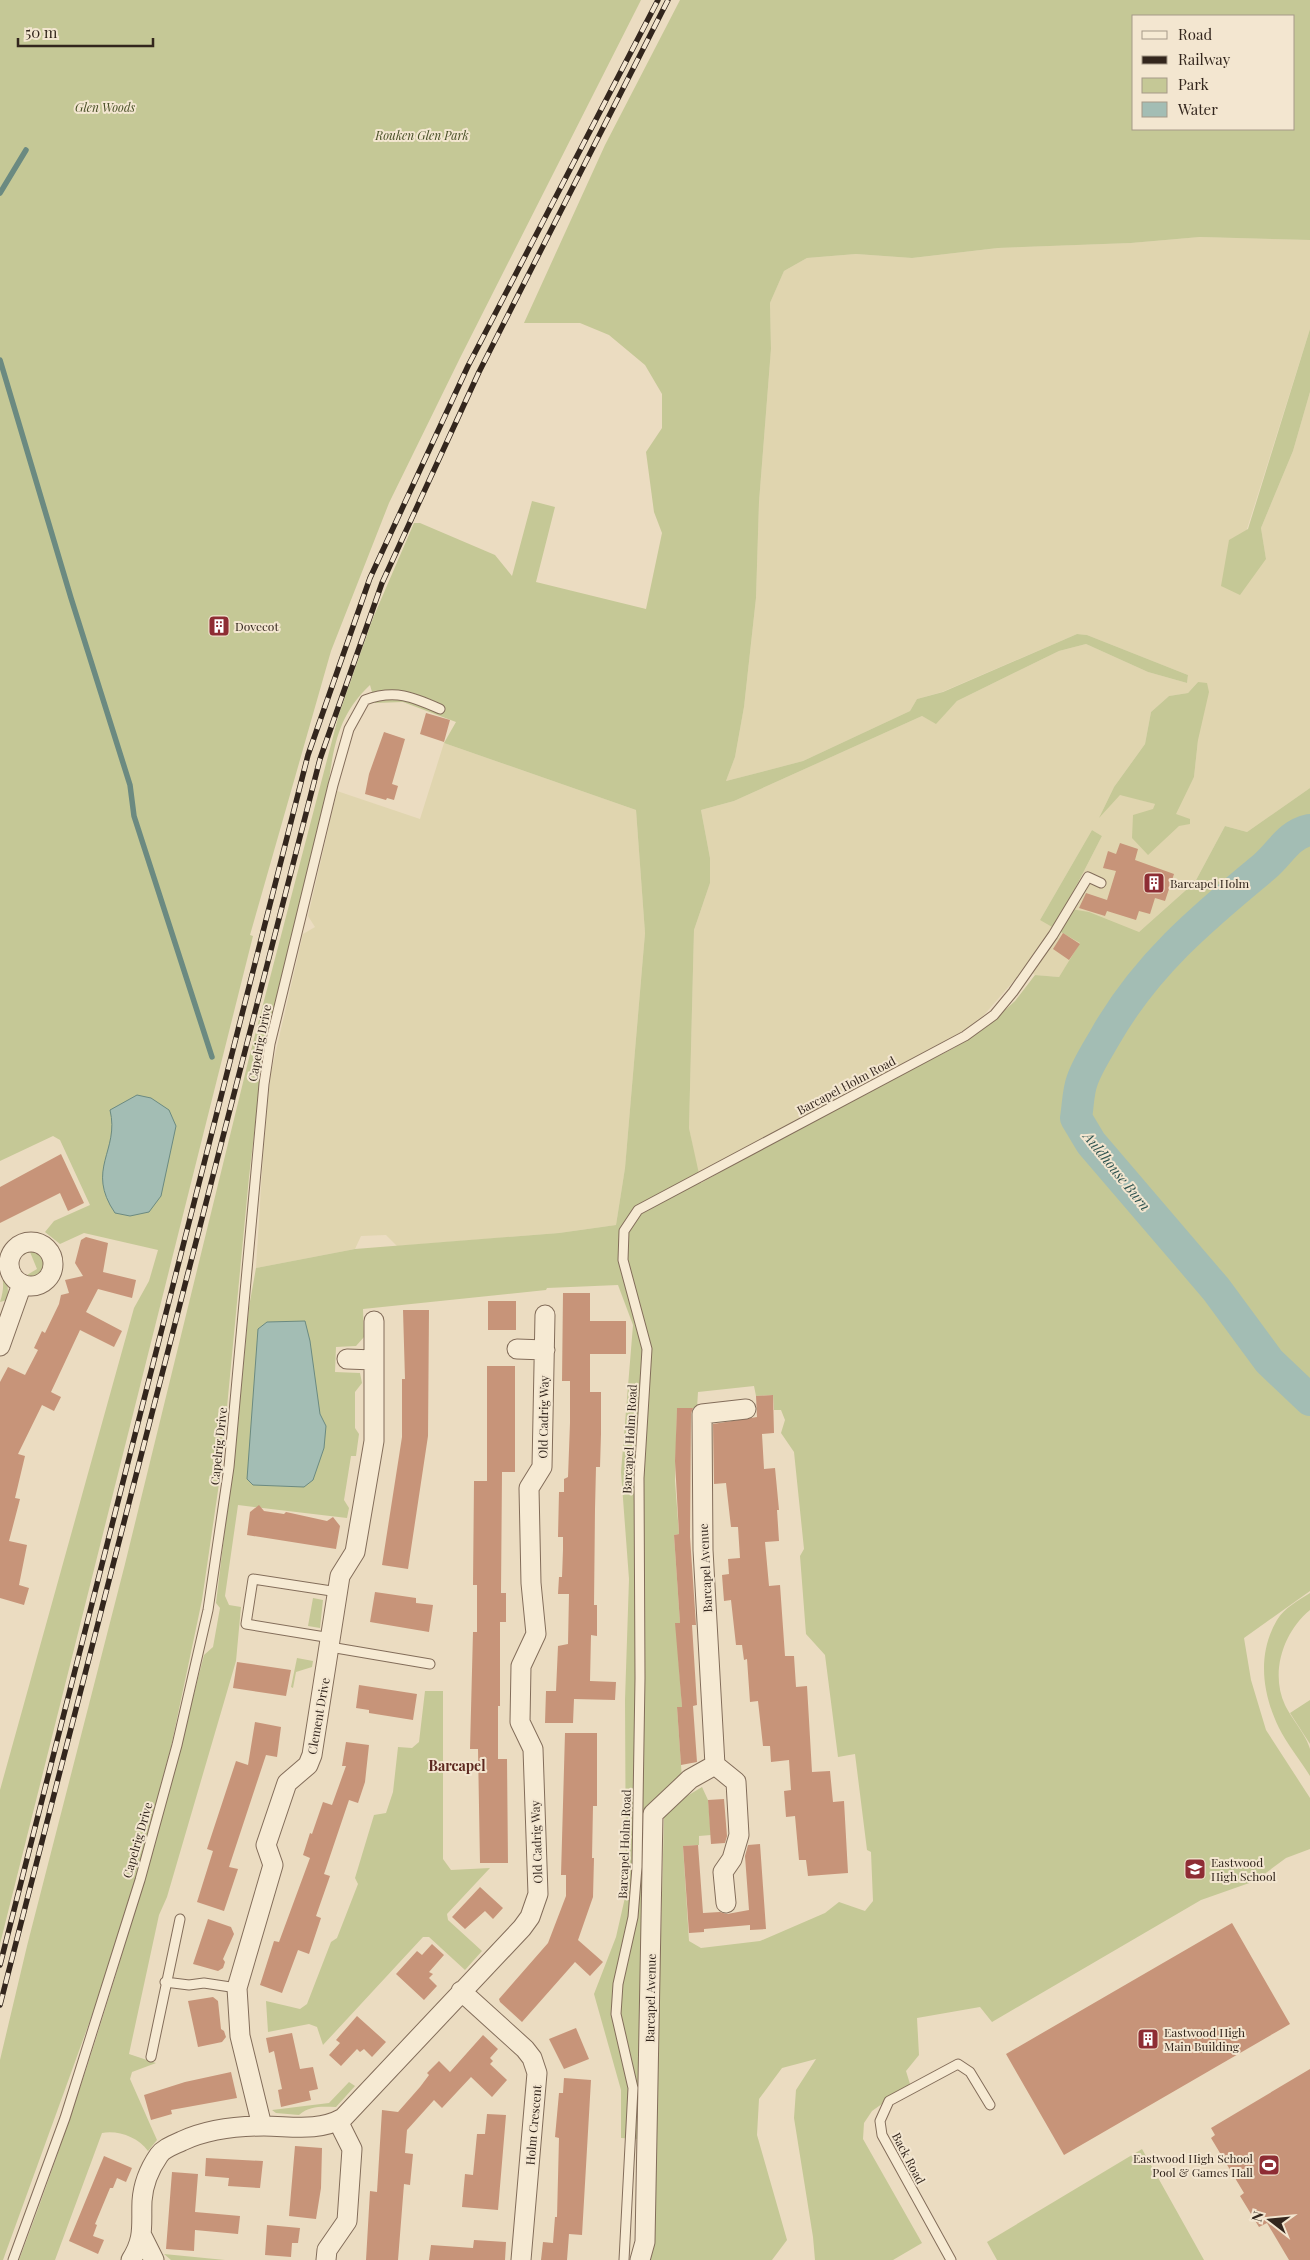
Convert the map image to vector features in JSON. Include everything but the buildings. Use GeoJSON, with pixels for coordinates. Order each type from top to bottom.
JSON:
{"type":"FeatureCollection","features":[{"type":"Feature","properties":{"kind":"street"},"geometry":{"type":"LineString","coordinates":[[0,1346],[22,1284]]}},
{"type":"Feature","properties":{"kind":"street","name":"Old Cadrig Way"},"geometry":{"type":"LineString","coordinates":[[131,2260],[142,2236],[142,2200],[149,2173],[161,2153],[199,2133],[262,2126],[304,2128],[324,2126],[338,2121],[364,2096],[522,1928],[530,1917],[538,1894],[533,1749],[520,1722],[521,1666],[536,1634],[532,1583],[529,1488],[542,1467],[545,1315]]}},
{"type":"Feature","properties":{"kind":"street","name":"Clement Drive"},"geometry":{"type":"LineString","coordinates":[[262,2126],[240,2036],[237,1988],[273,1865],[266,1845],[287,1783],[308,1765],[312,1756],[340,1576],[355,1552],[374,1441],[374,1320]]}},
{"type":"Feature","properties":{"kind":"street"},"geometry":{"type":"LineString","coordinates":[[517,1349],[544,1350]]}},
{"type":"Feature","properties":{"kind":"street"},"geometry":{"type":"LineString","coordinates":[[347,1359],[374,1360]]}},
{"type":"Feature","properties":{"kind":"street","name":"Barcapel Avenue"},"geometry":{"type":"LineString","coordinates":[[640,2260],[645,2242],[654,1814],[690,1779],[715,1765],[703,1550],[702,1414],[746,1409]]}},
{"type":"Feature","properties":{"kind":"street"},"geometry":{"type":"LineString","coordinates":[[715,1765],[736,1782],[739,1836],[732,1858],[723,1872],[726,1904]]}},
{"type":"Feature","properties":{"kind":"street","name":"Holm Crescent"},"geometry":{"type":"LineString","coordinates":[[461,1991],[525,2049],[532,2058],[537,2073],[521,2260]]}},
{"type":"Feature","properties":{"kind":"street"},"geometry":{"type":"LineString","coordinates":[[326,2260],[327,2250],[347,2221],[352,2149],[338,2121]]}},
{"type":"Feature","properties":{"kind":"street","name":"Old Cadrig Way"},"geometry":{"type":"LineString","coordinates":[[142,2236],[154,2260]]}},
{"type":"Feature","properties":{"kind":"lane","name":"Capelrig Drive"},"geometry":{"type":"LineString","coordinates":[[14,2260],[65,2118],[140,1880],[177,1745],[208,1610],[229,1467],[264,1084],[272,1034],[333,784],[349,729],[357,711],[365,700],[382,694],[411,696],[440,710]]}},
{"type":"Feature","properties":{"kind":"lane","name":"Barcapel Holm Road"},"geometry":{"type":"LineString","coordinates":[[624,2260],[633,2088],[616,2014],[618,1984],[633,1917],[637,1867],[640,1678],[639,1478],[648,1349],[623,1260],[624,1232],[638,1210],[965,1036],[994,1015],[1013,992],[1053,935],[1088,878],[1101,883]]}},
{"type":"Feature","properties":{"kind":"lane"},"geometry":{"type":"LineString","coordinates":[[338,1592],[253,1579],[246,1624],[430,1664]]}},
{"type":"Feature","properties":{"kind":"lane"},"geometry":{"type":"LineString","coordinates":[[151,2057],[165,1982],[180,1919]]}},
{"type":"Feature","properties":{"kind":"lane"},"geometry":{"type":"LineString","coordinates":[[165,1982],[189,1986],[204,1983],[237,1988]]}},
{"type":"Feature","properties":{"kind":"lane","name":"Back Road"},"geometry":{"type":"LineString","coordinates":[[951,2260],[882,2135],[880,2121],[889,2101],[958,2064],[970,2072],[990,2105]]}},
{"type":"Feature","properties":{"kind":"shaded area"},"geometry":{"type":"Polygon","coordinates":[[[1200,237],[1310,240],[1310,329],[1247,529],[1266,559],[1261,528],[1293,451],[1310,392],[1310,788],[1247,832],[1225,826],[1195,882],[1139,932],[1081,943],[1059,977],[1035,975],[1025,968],[984,1015],[965,1030],[698,1174],[689,1128],[694,930],[710,883],[710,858],[701,810],[734,801],[922,716],[936,723],[957,701],[1059,651],[1086,644],[1148,672],[1187,683],[1188,675],[1087,635],[1077,634],[942,692],[917,699],[910,711],[803,761],[726,781],[735,757],[744,707],[756,598],[759,502],[771,349],[770,303],[784,271],[807,258],[856,254],[912,258],[998,248],[1131,243],[1200,237]],[[1198,682],[1188,693],[1169,696],[1151,712],[1145,744],[1114,787],[1100,816],[1120,794],[1155,804],[1154,809],[1175,814],[1194,777],[1198,740],[1198,682]],[[1092,830],[1040,920],[1065,908],[1102,836],[1092,830]]]}},
{"type":"Feature","properties":{"kind":"shaded area"},"geometry":{"type":"Polygon","coordinates":[[[444,743],[636,810],[645,933],[625,1168],[616,1225],[559,1233],[397,1246],[386,1235],[361,1236],[355,1249],[256,1268],[265,1123],[271,1072],[303,934],[315,927],[308,916],[337,791],[420,819],[444,743]]]}},
{"type":"Feature","properties":{"kind":"green space"},"geometry":{"type":"Polygon","coordinates":[[[0,0],[641,0],[389,503],[331,651],[250,935],[253,936],[0,1944],[0,1790],[134,1308],[149,1281],[158,1250],[84,1233],[60,1244],[45,1232],[54,1221],[90,1205],[60,1140],[53,1136],[0,1161],[0,0]]]}},
{"type":"Feature","properties":{"kind":"green space"},"geometry":{"type":"Polygon","coordinates":[[[680,0],[1310,0],[1310,240],[1200,237],[1131,243],[998,248],[912,258],[856,254],[807,258],[784,271],[770,303],[771,349],[759,502],[756,598],[744,707],[735,757],[726,781],[803,761],[910,711],[917,699],[943,692],[1077,634],[1087,635],[1188,675],[1187,683],[1148,672],[1086,644],[1059,651],[957,701],[936,724],[922,716],[734,801],[701,810],[710,858],[710,883],[694,930],[689,1128],[701,1183],[819,1116],[954,1048],[985,1028],[1015,1001],[1035,975],[1059,977],[1080,943],[1040,920],[1092,830],[1102,836],[1065,908],[1089,912],[1139,932],[1195,882],[1225,826],[1247,832],[1310,788],[1310,1591],[1244,1638],[1251,1680],[1266,1730],[1310,1798],[1310,1849],[1286,1858],[1255,1881],[1201,1900],[992,2022],[980,2007],[917,2018],[919,2055],[906,2071],[910,2084],[872,2111],[864,2123],[863,2139],[922,2243],[893,2260],[815,2260],[794,2118],[796,2090],[816,2059],[782,2068],[759,2099],[757,2135],[787,2240],[772,2260],[651,2260],[655,2014],[661,1935],[664,1816],[687,1796],[702,1787],[708,1800],[711,1835],[699,1836],[699,1845],[683,1846],[689,1941],[701,1948],[760,1941],[825,1913],[839,1902],[865,1911],[873,1901],[871,1852],[867,1850],[855,1754],[838,1757],[825,1655],[806,1634],[800,1556],[804,1549],[794,1452],[781,1433],[785,1420],[781,1410],[774,1410],[773,1395],[756,1396],[754,1386],[698,1392],[697,1408],[677,1408],[675,1481],[679,1534],[674,1535],[680,1623],[676,1624],[682,1707],[677,1707],[682,1779],[648,1808],[638,2139],[621,2138],[621,2090],[594,1994],[616,1937],[626,1893],[625,1700],[629,1579],[621,1472],[633,1325],[618,1285],[547,1288],[546,1290],[363,1309],[364,1337],[356,1346],[336,1347],[335,1372],[360,1373],[362,1383],[355,1392],[355,1428],[359,1434],[356,1456],[351,1456],[344,1500],[349,1508],[347,1518],[238,1505],[225,1596],[229,1605],[241,1607],[236,1661],[167,1897],[159,1915],[129,2054],[156,2063],[132,2072],[130,2079],[157,2140],[148,2151],[133,2138],[115,2133],[102,2133],[55,2260],[19,2260],[97,2036],[164,1808],[204,1655],[213,1647],[220,1608],[216,1603],[238,1421],[249,1307],[256,1268],[355,1249],[559,1233],[616,1225],[625,1168],[645,933],[636,810],[444,743],[456,722],[403,702],[375,703],[370,685],[359,697],[343,722],[334,749],[327,795],[264,1049],[249,1177],[221,1470],[202,1600],[171,1747],[120,1938],[3,2260],[0,2260],[0,2060],[27,1946],[125,1564],[249,1058],[339,714],[373,618],[414,523],[420,523],[495,555],[512,576],[532,501],[555,507],[536,582],[646,609],[662,533],[654,512],[646,452],[662,428],[662,394],[645,365],[609,335],[580,323],[524,323],[605,145],[680,0]]]}},
{"type":"Feature","properties":{"kind":"green space"},"geometry":{"type":"Polygon","coordinates":[[[1310,329],[1310,392],[1293,451],[1261,528],[1266,559],[1240,595],[1221,586],[1229,540],[1248,529],[1310,329]]]}},
{"type":"Feature","properties":{"kind":"green space"},"geometry":{"type":"Polygon","coordinates":[[[1198,682],[1207,683],[1209,692],[1198,740],[1194,777],[1176,814],[1190,819],[1190,824],[1179,826],[1148,855],[1132,838],[1133,815],[1153,809],[1155,804],[1120,795],[1099,818],[1114,787],[1145,744],[1151,712],[1169,696],[1188,693],[1198,682]]]}},
{"type":"Feature","properties":{"kind":"green space"},"geometry":{"type":"Polygon","coordinates":[[[25,1247],[36,1248],[47,1260],[42,1273],[34,1279],[27,1278],[27,1275],[37,1269],[30,1252],[18,1257],[17,1255],[25,1247]]]}},
{"type":"Feature","properties":{"kind":"green space"},"geometry":{"type":"Polygon","coordinates":[[[0,1255],[2,1257],[8,1293],[7,1300],[0,1302],[3,1283],[0,1255]]]}},
{"type":"Feature","properties":{"kind":"green space"},"geometry":{"type":"Polygon","coordinates":[[[1310,1593],[1310,1610],[1301,1619],[1286,1641],[1279,1667],[1279,1680],[1285,1705],[1306,1738],[1310,1749],[1310,1776],[1279,1728],[1273,1715],[1266,1687],[1264,1660],[1266,1646],[1277,1620],[1288,1608],[1310,1593]]]}},
{"type":"Feature","properties":{"kind":"green space"},"geometry":{"type":"Polygon","coordinates":[[[313,1598],[323,1600],[320,1628],[308,1626],[313,1598]]]}},
{"type":"Feature","properties":{"kind":"green space"},"geometry":{"type":"Polygon","coordinates":[[[297,1658],[313,1661],[312,1667],[296,1672],[293,1688],[291,1687],[297,1658]]]}},
{"type":"Feature","properties":{"kind":"green space"},"geometry":{"type":"Polygon","coordinates":[[[425,1691],[443,1691],[443,1859],[451,1870],[490,1868],[447,1914],[448,1920],[482,1951],[465,1970],[429,1937],[423,1937],[323,2045],[317,2027],[309,2024],[268,2032],[266,2001],[300,2009],[307,2004],[331,1942],[337,1938],[358,1884],[355,1878],[374,1815],[386,1813],[393,1792],[398,1747],[412,1748],[419,1742],[425,1691]]]}},
{"type":"Feature","properties":{"kind":"green space"},"geometry":{"type":"Polygon","coordinates":[[[1310,1700],[1310,1744],[1290,1713],[1310,1700]]]}},
{"type":"Feature","properties":{"kind":"green space"},"geometry":{"type":"Polygon","coordinates":[[[349,2082],[355,2086],[336,2107],[312,2108],[299,2115],[276,2113],[272,2110],[329,2103],[349,2082]]]}},
{"type":"Feature","properties":{"kind":"green space"},"geometry":{"type":"Polygon","coordinates":[[[1142,2149],[1204,2260],[997,2260],[987,2242],[1142,2149]]]}},
{"type":"Feature","properties":{"kind":"green space"},"geometry":{"type":"Polygon","coordinates":[[[164,2254],[225,2260],[171,2260],[164,2254]]]}},
{"type":"Feature","properties":{"kind":"water"},"geometry":{"type":"Polygon","coordinates":[[[137,1095],[151,1098],[169,1110],[176,1126],[161,1196],[149,1212],[130,1216],[115,1213],[107,1198],[103,1184],[103,1172],[111,1137],[110,1110],[137,1095]]]}},
{"type":"Feature","properties":{"kind":"water"},"geometry":{"type":"Polygon","coordinates":[[[305,1321],[310,1341],[320,1414],[326,1426],[324,1448],[313,1480],[304,1487],[253,1485],[247,1479],[258,1329],[267,1322],[305,1321]]]}},
{"type":"Feature","properties":{"kind":"waterway"},"geometry":{"type":"LineString","coordinates":[[0,193],[26,150]]}},
{"type":"Feature","properties":{"kind":"waterway"},"geometry":{"type":"LineString","coordinates":[[0,360],[71,598],[130,785],[134,816],[212,1057]]}},
{"type":"Feature","properties":{"kind":"waterway","name":"Auldhouse Burn"},"geometry":{"type":"LineString","coordinates":[[1310,830],[1302,832],[1290,840],[1270,862],[1197,924],[1176,944],[1138,988],[1121,1011],[1087,1070],[1082,1081],[1076,1118],[1091,1143],[1216,1289],[1269,1361],[1310,1400]]}},
{"type":"Feature","properties":{"kind":"railway"},"geometry":{"type":"LineString","coordinates":[[0,1965],[308,755],[370,578],[468,366],[658,0]]}},
{"type":"Feature","properties":{"kind":"railway"},"geometry":{"type":"LineString","coordinates":[[0,2005],[320,759],[382,583],[479,372],[668,0]]}},
{"type":"Feature","properties":{"kind":"place","name":"Dovecot"},"geometry":{"type":"Point","coordinates":[219,626]}},
{"type":"Feature","properties":{"kind":"place","name":"Barcapel Holm"},"geometry":{"type":"Point","coordinates":[1154,883]}},
{"type":"Feature","properties":{"kind":"place","name":"Eastwood High School"},"geometry":{"type":"Point","coordinates":[1195,1869]}},
{"type":"Feature","properties":{"kind":"place","name":"Eastwood High Main Building"},"geometry":{"type":"Point","coordinates":[1148,2039]}},
{"type":"Feature","properties":{"kind":"place","name":"Eastwood High School Pool & Games Hall"},"geometry":{"type":"Point","coordinates":[1269,2165]}},
{"type":"Feature","properties":{"kind":"district","name":"Barcapel"},"geometry":{"type":"Point","coordinates":[457,1765]}},
{"type":"Feature","properties":{"kind":"park label","name":"Glen Woods"},"geometry":{"type":"Point","coordinates":[105,107]}},
{"type":"Feature","properties":{"kind":"park label","name":"Rouken Glen Park"},"geometry":{"type":"Point","coordinates":[422,135]}}]}
